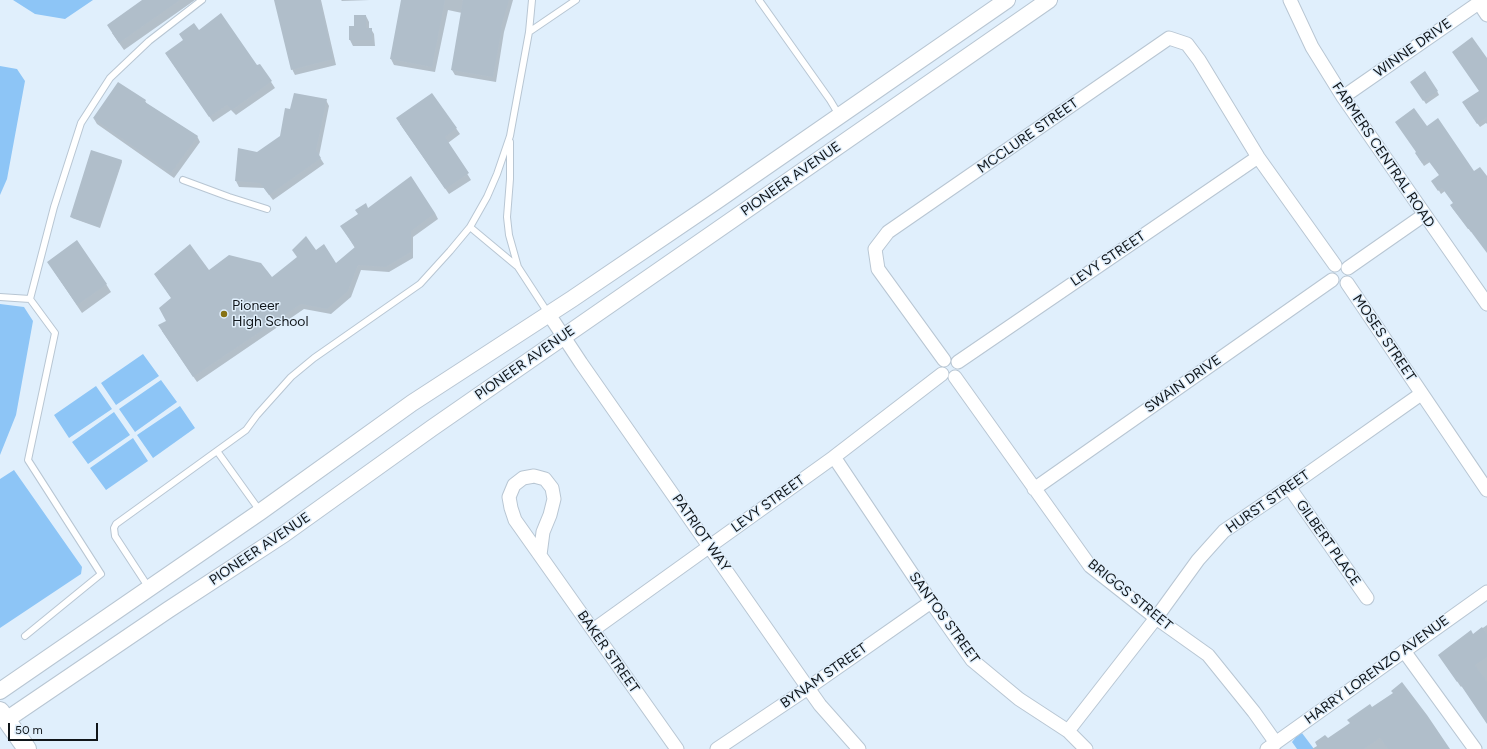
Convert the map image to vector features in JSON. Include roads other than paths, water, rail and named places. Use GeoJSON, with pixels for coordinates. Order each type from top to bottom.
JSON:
{"type":"FeatureCollection","features":[{"type":"Feature","properties":{"kind":"main road"},"geometry":{"type":"LineString","coordinates":[[2,719],[27,749]]}},
{"type":"Feature","properties":{"kind":"street","name":"PIONEER AVENUE"},"geometry":{"type":"LineString","coordinates":[[0,691],[260,512],[412,403],[715,202],[1007,0]]}},
{"type":"Feature","properties":{"kind":"street","name":"PIONEER AVENUE"},"geometry":{"type":"LineString","coordinates":[[2,719],[284,534],[432,428],[1049,0]]}},
{"type":"Feature","properties":{"kind":"street","name":"FARMERS CENTRAL ROAD"},"geometry":{"type":"LineString","coordinates":[[1290,0],[1312,47],[1343,97],[1487,304]]}},
{"type":"Feature","properties":{"kind":"street"},"geometry":{"type":"LineString","coordinates":[[1481,1],[1487,15]]}},
{"type":"Feature","properties":{"kind":"street","name":"WINNE DRIVE"},"geometry":{"type":"LineString","coordinates":[[1343,97],[1481,1]]}},
{"type":"Feature","properties":{"kind":"street","name":"MCCLURE STREET"},"geometry":{"type":"LineString","coordinates":[[944,360],[878,269],[875,249],[888,232],[1169,38],[1187,44],[1199,60],[1258,157]]}},
{"type":"Feature","properties":{"kind":"street"},"geometry":{"type":"LineString","coordinates":[[782,185],[786,171],[842,132],[839,115]]}},
{"type":"Feature","properties":{"kind":"street"},"geometry":{"type":"LineString","coordinates":[[1258,157],[1335,265]]}},
{"type":"Feature","properties":{"kind":"street","name":"LEVY STREET"},"geometry":{"type":"LineString","coordinates":[[958,362],[1258,157]]}},
{"type":"Feature","properties":{"kind":"street"},"geometry":{"type":"LineString","coordinates":[[1348,268],[1424,215]]}},
{"type":"Feature","properties":{"kind":"street"},"geometry":{"type":"LineString","coordinates":[[1342,264],[1348,268],[1350,277],[1346,283],[1337,284],[1332,280],[1330,274],[1335,265],[1342,264]]}},
{"type":"Feature","properties":{"kind":"street","name":"SWAIN DRIVE"},"geometry":{"type":"LineString","coordinates":[[1034,488],[1332,280]]}},
{"type":"Feature","properties":{"kind":"street","name":"MOSES STREET"},"geometry":{"type":"LineString","coordinates":[[1346,283],[1487,490]]}},
{"type":"Feature","properties":{"kind":"street","name":"PATRIOT WAY"},"geometry":{"type":"LineString","coordinates":[[548,313],[563,337],[820,705],[860,749]]}},
{"type":"Feature","properties":{"kind":"street"},"geometry":{"type":"LineString","coordinates":[[950,358],[958,362],[960,368],[955,377],[948,378],[942,374],[940,365],[944,360],[950,358]]}},
{"type":"Feature","properties":{"kind":"street","name":"LEVY STREET"},"geometry":{"type":"LineString","coordinates":[[593,630],[834,457],[942,374]]}},
{"type":"Feature","properties":{"kind":"street","name":"BRIGGS STREET"},"geometry":{"type":"LineString","coordinates":[[955,377],[1090,566],[1156,618],[1208,655],[1254,712],[1271,746]]}},
{"type":"Feature","properties":{"kind":"street","name":"HURST STREET"},"geometry":{"type":"LineString","coordinates":[[1068,732],[1156,618],[1198,560],[1224,531],[1421,394]]}},
{"type":"Feature","properties":{"kind":"street","name":"SANTOS STREET"},"geometry":{"type":"LineString","coordinates":[[834,457],[931,602],[972,660],[1019,699],[1068,732],[1086,749]]}},
{"type":"Feature","properties":{"kind":"street","name":"BAKER STREET"},"geometry":{"type":"LineString","coordinates":[[540,555],[543,532],[550,515],[554,499],[552,488],[544,479],[534,476],[523,478],[514,485],[509,497],[510,508],[515,520],[677,749]]}},
{"type":"Feature","properties":{"kind":"street","name":"GILBERT PLACE"},"geometry":{"type":"LineString","coordinates":[[1289,487],[1367,598]]}},
{"type":"Feature","properties":{"kind":"street","name":"HARRY LORENZO AVENUE"},"geometry":{"type":"LineString","coordinates":[[1271,746],[1487,592]]}},
{"type":"Feature","properties":{"kind":"street","name":"BYNAM STREET"},"geometry":{"type":"LineString","coordinates":[[717,749],[808,688],[931,602]]}},
{"type":"Feature","properties":{"kind":"street"},"geometry":{"type":"LineString","coordinates":[[1404,651],[1475,749]]}},
{"type":"Feature","properties":{"kind":"lane"},"geometry":{"type":"LineString","coordinates":[[30,299],[54,207],[81,122],[110,78],[149,41],[202,0]]}},
{"type":"Feature","properties":{"kind":"lane"},"geometry":{"type":"LineString","coordinates":[[149,588],[115,536],[115,525],[246,430],[257,415],[292,377],[314,358],[420,284],[470,227],[492,186],[510,136],[529,32],[532,0]]}},
{"type":"Feature","properties":{"kind":"lane"},"geometry":{"type":"LineString","coordinates":[[529,32],[576,0]]}},
{"type":"Feature","properties":{"kind":"lane"},"geometry":{"type":"LineString","coordinates":[[759,0],[839,115]]}},
{"type":"Feature","properties":{"kind":"lane"},"geometry":{"type":"LineString","coordinates":[[510,136],[510,179],[507,217],[509,235],[518,267]]}},
{"type":"Feature","properties":{"kind":"lane"},"geometry":{"type":"LineString","coordinates":[[183,180],[267,209]]}},
{"type":"Feature","properties":{"kind":"lane"},"geometry":{"type":"LineString","coordinates":[[470,227],[518,267],[548,313]]}},
{"type":"Feature","properties":{"kind":"lane"},"geometry":{"type":"LineString","coordinates":[[0,297],[30,299],[55,333],[28,460],[102,574],[25,636]]}},
{"type":"Feature","properties":{"kind":"lane"},"geometry":{"type":"LineString","coordinates":[[217,451],[260,512]]}},
{"type":"Feature","properties":{"kind":"place","name":"Pioneer High School"},"geometry":{"type":"Point","coordinates":[224,314]}}]}
